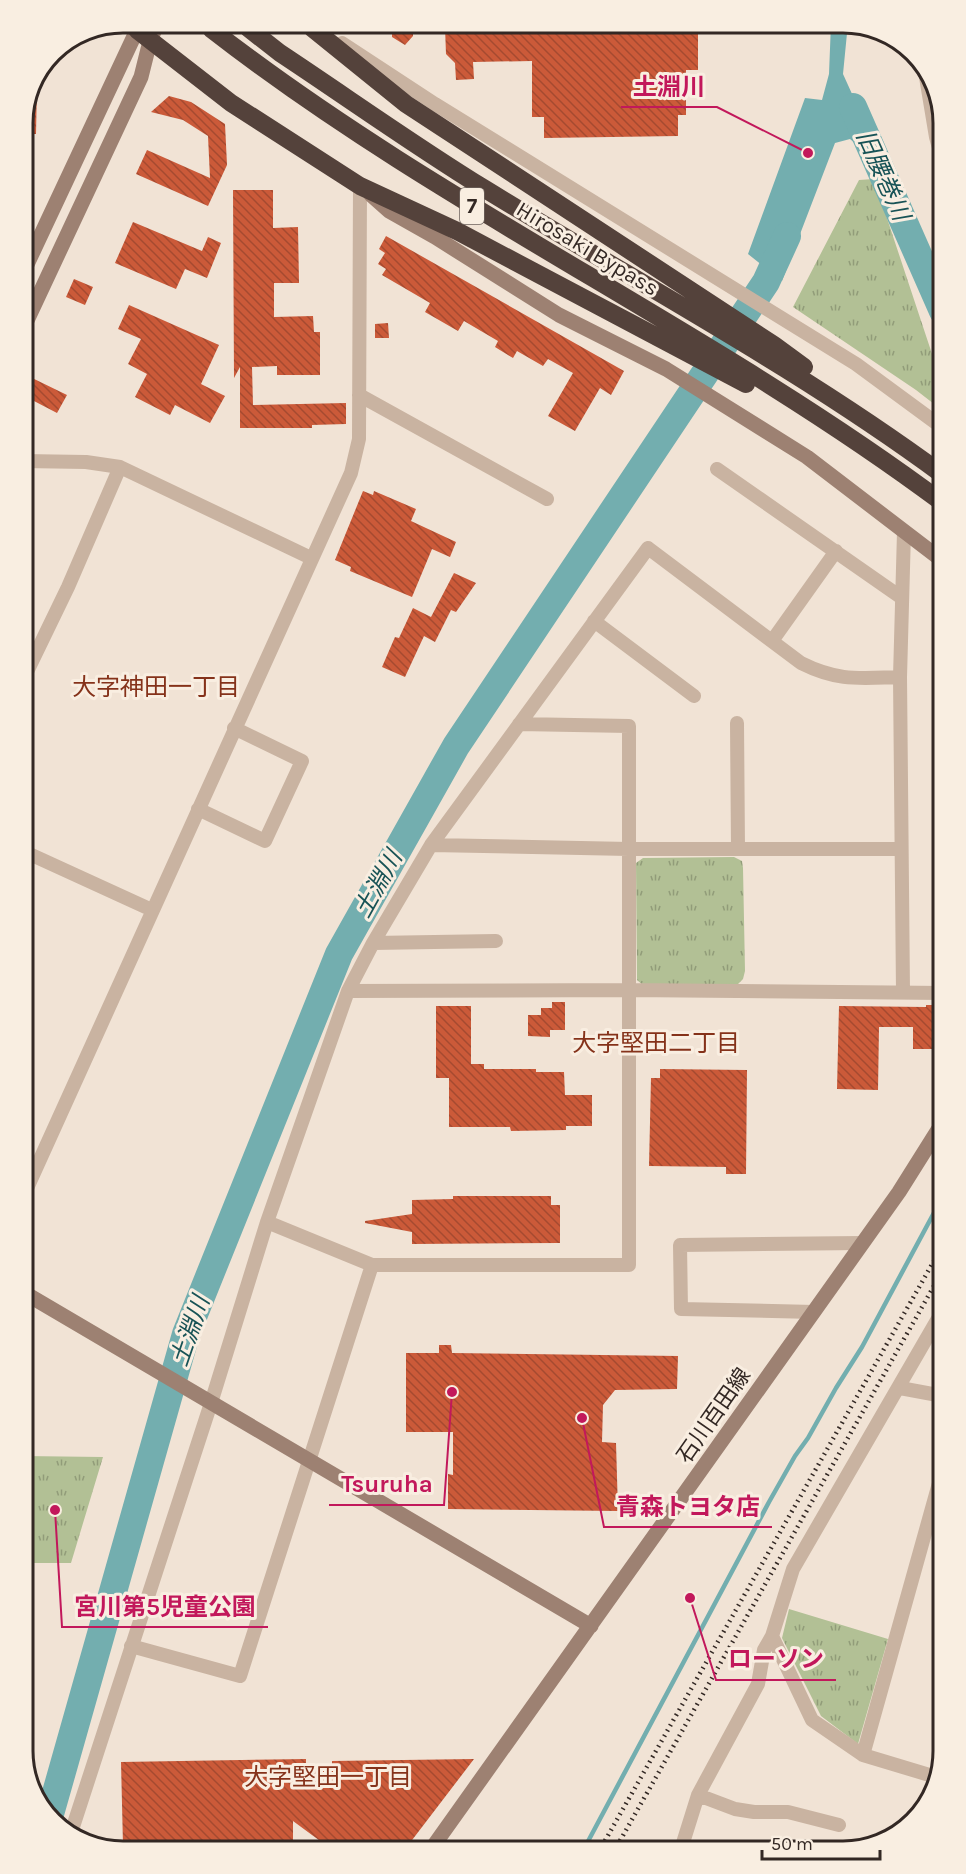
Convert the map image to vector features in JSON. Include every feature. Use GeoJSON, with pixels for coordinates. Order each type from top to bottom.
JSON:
{"type":"FeatureCollection","features":[{"type":"Feature","properties":{"kind":"highway"},"geometry":{"type":"LineString","coordinates":[[146,33],[231,103],[360,186],[681,341],[849,437],[933,495]]}},
{"type":"Feature","properties":{"kind":"highway","name":"Hirosaki Bypass"},"geometry":{"type":"LineString","coordinates":[[216,33],[265,71],[681,341]]}},
{"type":"Feature","properties":{"kind":"highway","name":"Hirosaki Bypass"},"geometry":{"type":"LineString","coordinates":[[254,33],[280,53],[484,188],[700,307]]}},
{"type":"Feature","properties":{"kind":"highway"},"geometry":{"type":"LineString","coordinates":[[318,33],[406,104],[700,307],[771,351],[933,467]]}},
{"type":"Feature","properties":{"kind":"street"},"geometry":{"type":"LineString","coordinates":[[33,253],[144,33]]}},
{"type":"Feature","properties":{"kind":"street"},"geometry":{"type":"LineString","coordinates":[[33,308],[141,77],[145,33]]}},
{"type":"Feature","properties":{"kind":"street"},"geometry":{"type":"LineString","coordinates":[[327,33],[435,104],[856,364],[933,420]]}},
{"type":"Feature","properties":{"kind":"street"},"geometry":{"type":"LineString","coordinates":[[360,186],[389,211],[435,237],[559,315],[666,369],[807,456],[933,553]]}},
{"type":"Feature","properties":{"kind":"street"},"geometry":{"type":"LineString","coordinates":[[33,1173],[351,473],[359,439],[360,186]]}},
{"type":"Feature","properties":{"kind":"street"},"geometry":{"type":"LineString","coordinates":[[359,395],[547,499]]}},
{"type":"Feature","properties":{"kind":"street"},"geometry":{"type":"LineString","coordinates":[[33,461],[86,462],[120,467],[311,558]]}},
{"type":"Feature","properties":{"kind":"street"},"geometry":{"type":"LineString","coordinates":[[33,660],[69,588],[120,467]]}},
{"type":"Feature","properties":{"kind":"street"},"geometry":{"type":"LineString","coordinates":[[717,469],[902,598]]}},
{"type":"Feature","properties":{"kind":"street"},"geometry":{"type":"LineString","coordinates":[[903,992],[900,677],[904,532]]}},
{"type":"Feature","properties":{"kind":"street"},"geometry":{"type":"LineString","coordinates":[[73,1826],[208,1401],[267,1222],[348,991],[372,943],[431,845],[648,548],[801,663],[819,672],[846,679],[900,677]]}},
{"type":"Feature","properties":{"kind":"street"},"geometry":{"type":"LineString","coordinates":[[772,641],[836,551]]}},
{"type":"Feature","properties":{"kind":"street"},"geometry":{"type":"LineString","coordinates":[[594,621],[694,696]]}},
{"type":"Feature","properties":{"kind":"street"},"geometry":{"type":"LineString","coordinates":[[737,723],[738,849]]}},
{"type":"Feature","properties":{"kind":"street"},"geometry":{"type":"LineString","coordinates":[[267,1222],[372,1265],[629,1265],[629,726],[519,724]]}},
{"type":"Feature","properties":{"kind":"street"},"geometry":{"type":"LineString","coordinates":[[198,809],[265,841],[302,761],[234,728]]}},
{"type":"Feature","properties":{"kind":"street"},"geometry":{"type":"LineString","coordinates":[[431,845],[629,849],[901,849]]}},
{"type":"Feature","properties":{"kind":"street"},"geometry":{"type":"LineString","coordinates":[[33,856],[152,910]]}},
{"type":"Feature","properties":{"kind":"street"},"geometry":{"type":"LineString","coordinates":[[372,943],[496,941]]}},
{"type":"Feature","properties":{"kind":"street"},"geometry":{"type":"LineString","coordinates":[[348,991],[630,990],[933,993]]}},
{"type":"Feature","properties":{"kind":"street","name":"石川百田線"},"geometry":{"type":"LineString","coordinates":[[437,1841],[933,1141]]}},
{"type":"Feature","properties":{"kind":"street"},"geometry":{"type":"LineString","coordinates":[[813,1312],[681,1309],[680,1245],[862,1243]]}},
{"type":"Feature","properties":{"kind":"street"},"geometry":{"type":"LineString","coordinates":[[131,1646],[240,1676],[372,1265]]}},
{"type":"Feature","properties":{"kind":"street"},"geometry":{"type":"LineString","coordinates":[[33,1298],[591,1626]]}},
{"type":"Feature","properties":{"kind":"street"},"geometry":{"type":"LineString","coordinates":[[684,1841],[698,1796],[758,1684],[764,1650],[772,1636],[793,1569],[933,1330]]}},
{"type":"Feature","properties":{"kind":"street"},"geometry":{"type":"LineString","coordinates":[[900,1388],[933,1394]]}},
{"type":"Feature","properties":{"kind":"street"},"geometry":{"type":"LineString","coordinates":[[864,1755],[933,1508]]}},
{"type":"Feature","properties":{"kind":"street"},"geometry":{"type":"LineString","coordinates":[[772,1636],[812,1720],[864,1755],[930,1775]]}},
{"type":"Feature","properties":{"kind":"street"},"geometry":{"type":"LineString","coordinates":[[698,1796],[735,1809],[754,1812],[788,1812],[839,1825]]}},
{"type":"Feature","properties":{"kind":"green space"},"geometry":{"type":"Polygon","coordinates":[[[874,179],[933,357],[933,403],[793,307],[859,180],[874,179]]]}},
{"type":"Feature","properties":{"kind":"green space"},"geometry":{"type":"Polygon","coordinates":[[[734,857],[742,861],[743,868],[745,971],[743,979],[737,985],[644,986],[637,980],[636,863],[643,858],[734,857]]]}},
{"type":"Feature","properties":{"kind":"green space"},"geometry":{"type":"Polygon","coordinates":[[[33,1456],[103,1457],[71,1563],[33,1563],[33,1456]]]}},
{"type":"Feature","properties":{"kind":"green space"},"geometry":{"type":"Polygon","coordinates":[[[789,1609],[888,1639],[858,1744],[821,1716],[782,1638],[789,1609]]]}},
{"type":"Feature","properties":{"kind":"water"},"geometry":{"type":"Polygon","coordinates":[[[831,33],[847,33],[843,74],[862,116],[872,158],[850,139],[835,143],[782,281],[748,254],[805,98],[822,100],[829,74],[831,33]]]}},
{"type":"Feature","properties":{"kind":"building"},"geometry":{"type":"Polygon","coordinates":[[[392,33],[413,33],[405,45],[392,37],[392,33]]]}},
{"type":"Feature","properties":{"kind":"building"},"geometry":{"type":"Polygon","coordinates":[[[445,33],[698,33],[698,70],[686,70],[686,115],[678,115],[678,136],[544,138],[544,117],[532,117],[532,61],[473,62],[474,79],[456,80],[455,63],[446,54],[445,33]]]}},
{"type":"Feature","properties":{"kind":"building"},"geometry":{"type":"Polygon","coordinates":[[[169,96],[191,102],[225,124],[227,165],[208,206],[136,174],[147,150],[210,178],[208,136],[183,120],[151,112],[169,96]]]}},
{"type":"Feature","properties":{"kind":"building"},"geometry":{"type":"Polygon","coordinates":[[[37,98],[36,134],[33,134],[33,117],[37,98]]]}},
{"type":"Feature","properties":{"kind":"building"},"geometry":{"type":"Polygon","coordinates":[[[233,190],[273,190],[273,228],[298,227],[299,283],[274,283],[274,317],[313,316],[314,332],[320,332],[320,375],[277,375],[277,366],[252,367],[253,405],[346,403],[346,424],[312,425],[312,428],[240,428],[240,367],[234,378],[233,190]]]}},
{"type":"Feature","properties":{"kind":"building"},"geometry":{"type":"Polygon","coordinates":[[[133,222],[202,251],[208,237],[221,243],[207,278],[185,269],[176,289],[115,263],[133,222]]]}},
{"type":"Feature","properties":{"kind":"building"},"geometry":{"type":"Polygon","coordinates":[[[386,236],[624,371],[611,395],[600,388],[575,431],[548,416],[573,373],[548,359],[543,366],[517,351],[513,358],[495,347],[498,341],[464,321],[458,331],[425,312],[430,303],[382,275],[386,269],[378,264],[385,253],[379,249],[386,236]]]}},
{"type":"Feature","properties":{"kind":"building"},"geometry":{"type":"Polygon","coordinates":[[[74,279],[93,287],[85,305],[66,297],[74,279]]]}},
{"type":"Feature","properties":{"kind":"building"},"geometry":{"type":"Polygon","coordinates":[[[129,305],[219,345],[201,384],[225,396],[210,423],[175,405],[170,415],[135,397],[147,374],[128,364],[141,339],[118,329],[129,305]]]}},
{"type":"Feature","properties":{"kind":"building"},"geometry":{"type":"Polygon","coordinates":[[[388,323],[389,338],[375,338],[375,324],[388,323]]]}},
{"type":"Feature","properties":{"kind":"building"},"geometry":{"type":"Polygon","coordinates":[[[33,378],[67,395],[57,413],[34,401],[33,403],[33,378]]]}},
{"type":"Feature","properties":{"kind":"building"},"geometry":{"type":"Polygon","coordinates":[[[363,491],[373,495],[374,491],[416,509],[411,521],[456,542],[450,557],[432,549],[412,597],[350,571],[351,567],[335,560],[363,491]]]}},
{"type":"Feature","properties":{"kind":"building"},"geometry":{"type":"Polygon","coordinates":[[[454,573],[476,583],[456,612],[451,610],[435,642],[424,636],[405,677],[382,667],[395,637],[399,638],[413,608],[431,617],[454,573]]]}},
{"type":"Feature","properties":{"kind":"building"},"geometry":{"type":"Polygon","coordinates":[[[552,1002],[565,1002],[565,1030],[550,1030],[550,1037],[528,1036],[528,1015],[541,1015],[541,1008],[552,1008],[552,1002]]]}},
{"type":"Feature","properties":{"kind":"building"},"geometry":{"type":"Polygon","coordinates":[[[926,1005],[933,1005],[933,1049],[913,1049],[913,1027],[879,1027],[878,1090],[837,1089],[839,1006],[926,1007],[926,1005]]]}},
{"type":"Feature","properties":{"kind":"building"},"geometry":{"type":"Polygon","coordinates":[[[436,1006],[471,1006],[471,1064],[484,1064],[484,1069],[536,1069],[536,1072],[564,1072],[565,1095],[592,1095],[592,1126],[566,1126],[566,1130],[511,1131],[510,1127],[449,1127],[449,1078],[436,1078],[436,1006]]]}},
{"type":"Feature","properties":{"kind":"building"},"geometry":{"type":"Polygon","coordinates":[[[660,1069],[747,1070],[746,1174],[726,1174],[726,1167],[649,1166],[651,1078],[660,1078],[660,1069]]]}},
{"type":"Feature","properties":{"kind":"building"},"geometry":{"type":"Polygon","coordinates":[[[453,1196],[551,1196],[551,1205],[560,1205],[560,1243],[412,1244],[412,1232],[365,1223],[365,1221],[412,1214],[412,1200],[453,1199],[453,1196]]]}},
{"type":"Feature","properties":{"kind":"building"},"geometry":{"type":"Polygon","coordinates":[[[439,1345],[451,1345],[452,1353],[678,1356],[677,1389],[615,1390],[603,1405],[602,1442],[616,1443],[618,1511],[448,1509],[448,1474],[453,1475],[453,1432],[406,1432],[406,1353],[439,1353],[439,1345]]]}},
{"type":"Feature","properties":{"kind":"building"},"geometry":{"type":"Polygon","coordinates":[[[306,1759],[306,1770],[332,1770],[332,1761],[474,1759],[411,1841],[320,1841],[293,1821],[293,1841],[123,1841],[121,1762],[306,1759]]]}},
{"type":"Feature","properties":{"kind":"waterway","name":"旧腰巻川"},"geometry":{"type":"LineString","coordinates":[[853,107],[933,288]]}},
{"type":"Feature","properties":{"kind":"waterway","name":"土淵川"},"geometry":{"type":"LineString","coordinates":[[52,1806],[186,1334],[339,954],[456,746],[766,282],[787,236]]}},
{"type":"Feature","properties":{"kind":"waterway"},"geometry":{"type":"LineString","coordinates":[[588,1841],[769,1502],[862,1347],[933,1215]]}},
{"type":"Feature","properties":{"kind":"railway"},"geometry":{"type":"LineString","coordinates":[[605,1841],[933,1263]]}},
{"type":"Feature","properties":{"kind":"railway"},"geometry":{"type":"LineString","coordinates":[[620,1841],[933,1288]]}},
{"type":"Feature","properties":{"kind":"place","name":"土淵川"},"geometry":{"type":"Point","coordinates":[808,153]}},
{"type":"Feature","properties":{"kind":"place","name":"Tsuruha"},"geometry":{"type":"Point","coordinates":[452,1392]}},
{"type":"Feature","properties":{"kind":"place","name":"青森トヨタ店"},"geometry":{"type":"Point","coordinates":[582,1418]}},
{"type":"Feature","properties":{"kind":"place","name":"宮川第5児童公園"},"geometry":{"type":"Point","coordinates":[55,1510]}},
{"type":"Feature","properties":{"kind":"place","name":"ローソン"},"geometry":{"type":"Point","coordinates":[690,1598]}},
{"type":"Feature","properties":{"kind":"district","name":"大字神田一丁目"},"geometry":{"type":"Point","coordinates":[156,687]}},
{"type":"Feature","properties":{"kind":"district","name":"大字堅田二丁目"},"geometry":{"type":"Point","coordinates":[656,1043]}},
{"type":"Feature","properties":{"kind":"district","name":"大字堅田一丁目"},"geometry":{"type":"Point","coordinates":[328,1777]}}]}
